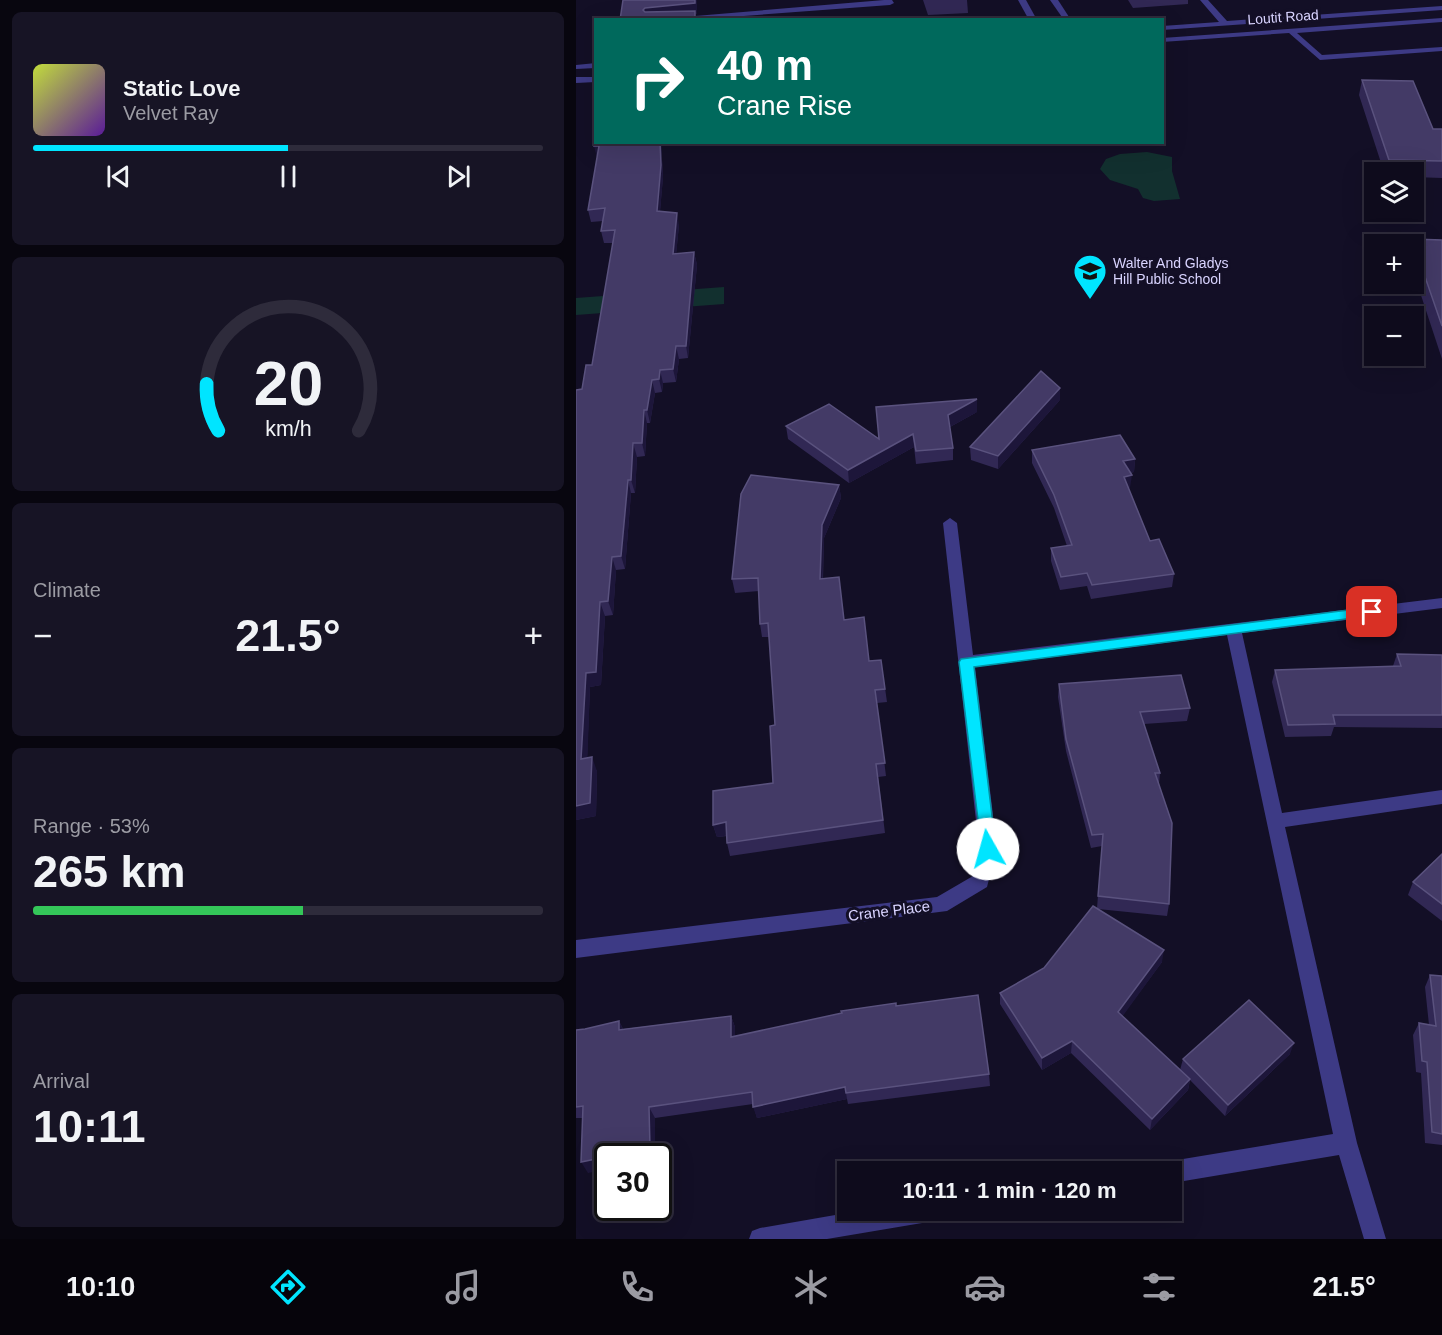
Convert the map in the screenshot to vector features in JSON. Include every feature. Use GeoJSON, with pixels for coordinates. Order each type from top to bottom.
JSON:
{"type":"FeatureCollection","features":[{"type":"Feature","properties":{"kind":"street"},"geometry":{"type":"LineString","coordinates":[[663,18],[703,12],[890,3],[888,0]]}},
{"type":"Feature","properties":{"kind":"street"},"geometry":{"type":"LineString","coordinates":[[1022,0],[1032,18]]}},
{"type":"Feature","properties":{"kind":"street"},"geometry":{"type":"LineString","coordinates":[[1054,0],[1067,18]]}},
{"type":"Feature","properties":{"kind":"street"},"geometry":{"type":"LineString","coordinates":[[1204,0],[1225,23]]}},
{"type":"Feature","properties":{"kind":"street"},"geometry":{"type":"LineString","coordinates":[[1374,5],[1394,23]]}},
{"type":"Feature","properties":{"kind":"street","name":"Loutit Road"},"geometry":{"type":"LineString","coordinates":[[1164,27],[1442,8]]}},
{"type":"Feature","properties":{"kind":"street","name":"Loutit Road"},"geometry":{"type":"LineString","coordinates":[[1164,40],[1442,20]]}},
{"type":"Feature","properties":{"kind":"street"},"geometry":{"type":"LineString","coordinates":[[1290,30],[1320,58],[1442,49]]}},
{"type":"Feature","properties":{"kind":"street"},"geometry":{"type":"LineString","coordinates":[[576,67],[594,65]]}},
{"type":"Feature","properties":{"kind":"street"},"geometry":{"type":"LineString","coordinates":[[576,80],[594,79]]}},
{"type":"Feature","properties":{"kind":"street","name":"Crane Place"},"geometry":{"type":"LineString","coordinates":[[576,949],[940,905],[981,881],[988,849],[950,523]]}},
{"type":"Feature","properties":{"kind":"street"},"geometry":{"type":"LineString","coordinates":[[966,662],[1442,603]]}},
{"type":"Feature","properties":{"kind":"street"},"geometry":{"type":"LineString","coordinates":[[1233,629],[1346,1143],[1375,1239]]}},
{"type":"Feature","properties":{"kind":"street"},"geometry":{"type":"LineString","coordinates":[[1275,821],[1442,797]]}},
{"type":"Feature","properties":{"kind":"street"},"geometry":{"type":"LineString","coordinates":[[1182,1170],[1346,1143]]}},
{"type":"Feature","properties":{"kind":"street"},"geometry":{"type":"LineString","coordinates":[[760,1239],[868,1221]]}},
{"type":"Feature","properties":{"kind":"green space"},"geometry":{"type":"Polygon","coordinates":[[[1147,152],[1172,157],[1172,171],[1180,199],[1154,201],[1143,198],[1138,189],[1110,180],[1100,169],[1106,159],[1120,154],[1147,152]]]}},
{"type":"Feature","properties":{"kind":"green space"},"geometry":{"type":"Polygon","coordinates":[[[724,287],[724,304],[576,315],[576,298],[724,287]]]}},
{"type":"Feature","properties":{"kind":"building"},"geometry":{"type":"Polygon","coordinates":[[[623,0],[695,0],[695,3],[643,10],[645,12],[695,11],[695,18],[620,18],[623,0]]]}},
{"type":"Feature","properties":{"kind":"building"},"geometry":{"type":"Polygon","coordinates":[[[1362,80],[1413,81],[1433,129],[1442,129],[1442,161],[1389,160],[1362,80]]]}},
{"type":"Feature","properties":{"kind":"building"},"geometry":{"type":"Polygon","coordinates":[[[594,144],[660,144],[661,165],[657,211],[677,213],[673,254],[694,252],[686,346],[676,346],[673,369],[660,370],[659,379],[652,380],[647,410],[644,410],[642,443],[633,443],[631,480],[628,480],[621,556],[612,557],[608,601],[600,602],[596,672],[586,673],[581,759],[592,757],[590,803],[576,806],[576,390],[582,389],[586,365],[592,365],[615,230],[601,231],[605,208],[588,210],[599,146],[594,146],[594,144]]]}},
{"type":"Feature","properties":{"kind":"building"},"geometry":{"type":"Polygon","coordinates":[[[1424,239],[1442,240],[1442,326],[1424,274],[1424,239]]]}},
{"type":"Feature","properties":{"kind":"building"},"geometry":{"type":"Polygon","coordinates":[[[1041,371],[1060,388],[998,456],[970,447],[1041,371]]]}},
{"type":"Feature","properties":{"kind":"building"},"geometry":{"type":"Polygon","coordinates":[[[977,399],[948,415],[953,448],[916,451],[913,434],[848,470],[786,426],[829,404],[879,439],[876,407],[977,399]]]}},
{"type":"Feature","properties":{"kind":"building"},"geometry":{"type":"Polygon","coordinates":[[[1120,435],[1135,459],[1123,461],[1132,475],[1124,477],[1150,541],[1159,539],[1174,574],[1092,585],[1087,573],[1061,577],[1051,548],[1072,545],[1054,495],[1032,450],[1120,435]]]}},
{"type":"Feature","properties":{"kind":"building"},"geometry":{"type":"Polygon","coordinates":[[[751,475],[839,485],[822,525],[820,579],[839,577],[844,620],[864,617],[869,661],[881,660],[885,689],[875,690],[885,763],[876,764],[883,820],[727,843],[726,822],[713,825],[713,791],[773,783],[770,726],[775,725],[768,623],[760,624],[758,578],[732,579],[741,494],[751,475]]]}},
{"type":"Feature","properties":{"kind":"building"},"geometry":{"type":"Polygon","coordinates":[[[1397,654],[1442,655],[1442,715],[1333,715],[1335,724],[1288,725],[1275,670],[1401,666],[1397,654]]]}},
{"type":"Feature","properties":{"kind":"building"},"geometry":{"type":"Polygon","coordinates":[[[1181,675],[1190,708],[1140,712],[1160,773],[1155,773],[1172,823],[1169,904],[1098,896],[1103,834],[1092,835],[1066,739],[1059,684],[1181,675]]]}},
{"type":"Feature","properties":{"kind":"building"},"geometry":{"type":"Polygon","coordinates":[[[1442,854],[1442,904],[1413,882],[1442,854]]]}},
{"type":"Feature","properties":{"kind":"building"},"geometry":{"type":"Polygon","coordinates":[[[1093,906],[1164,950],[1118,1012],[1190,1079],[1152,1119],[1072,1041],[1042,1058],[1000,993],[1044,968],[1093,906]]]}},
{"type":"Feature","properties":{"kind":"building"},"geometry":{"type":"Polygon","coordinates":[[[1430,975],[1442,976],[1442,1134],[1432,1132],[1427,1062],[1422,1061],[1419,1023],[1436,1026],[1430,975]]]}},
{"type":"Feature","properties":{"kind":"building"},"geometry":{"type":"Polygon","coordinates":[[[978,995],[989,1074],[846,1093],[845,1087],[753,1107],[752,1092],[649,1107],[650,1143],[594,1143],[594,1159],[581,1162],[583,1106],[576,1107],[576,1030],[619,1021],[619,1030],[731,1016],[731,1037],[842,1013],[841,1011],[896,1003],[896,1006],[978,995]]]}},
{"type":"Feature","properties":{"kind":"building"},"geometry":{"type":"Polygon","coordinates":[[[1249,1000],[1294,1043],[1228,1105],[1183,1059],[1249,1000]]]}},
{"type":"Feature","properties":{"kind":"place","name":"Walter And Gladys Hill Public School"},"geometry":{"type":"Point","coordinates":[1090,300]}},
{"type":"Feature","properties":{"kind":"route"},"geometry":{"type":"LineString","coordinates":[[988,849],[966,662],[1372,612]]}}]}
